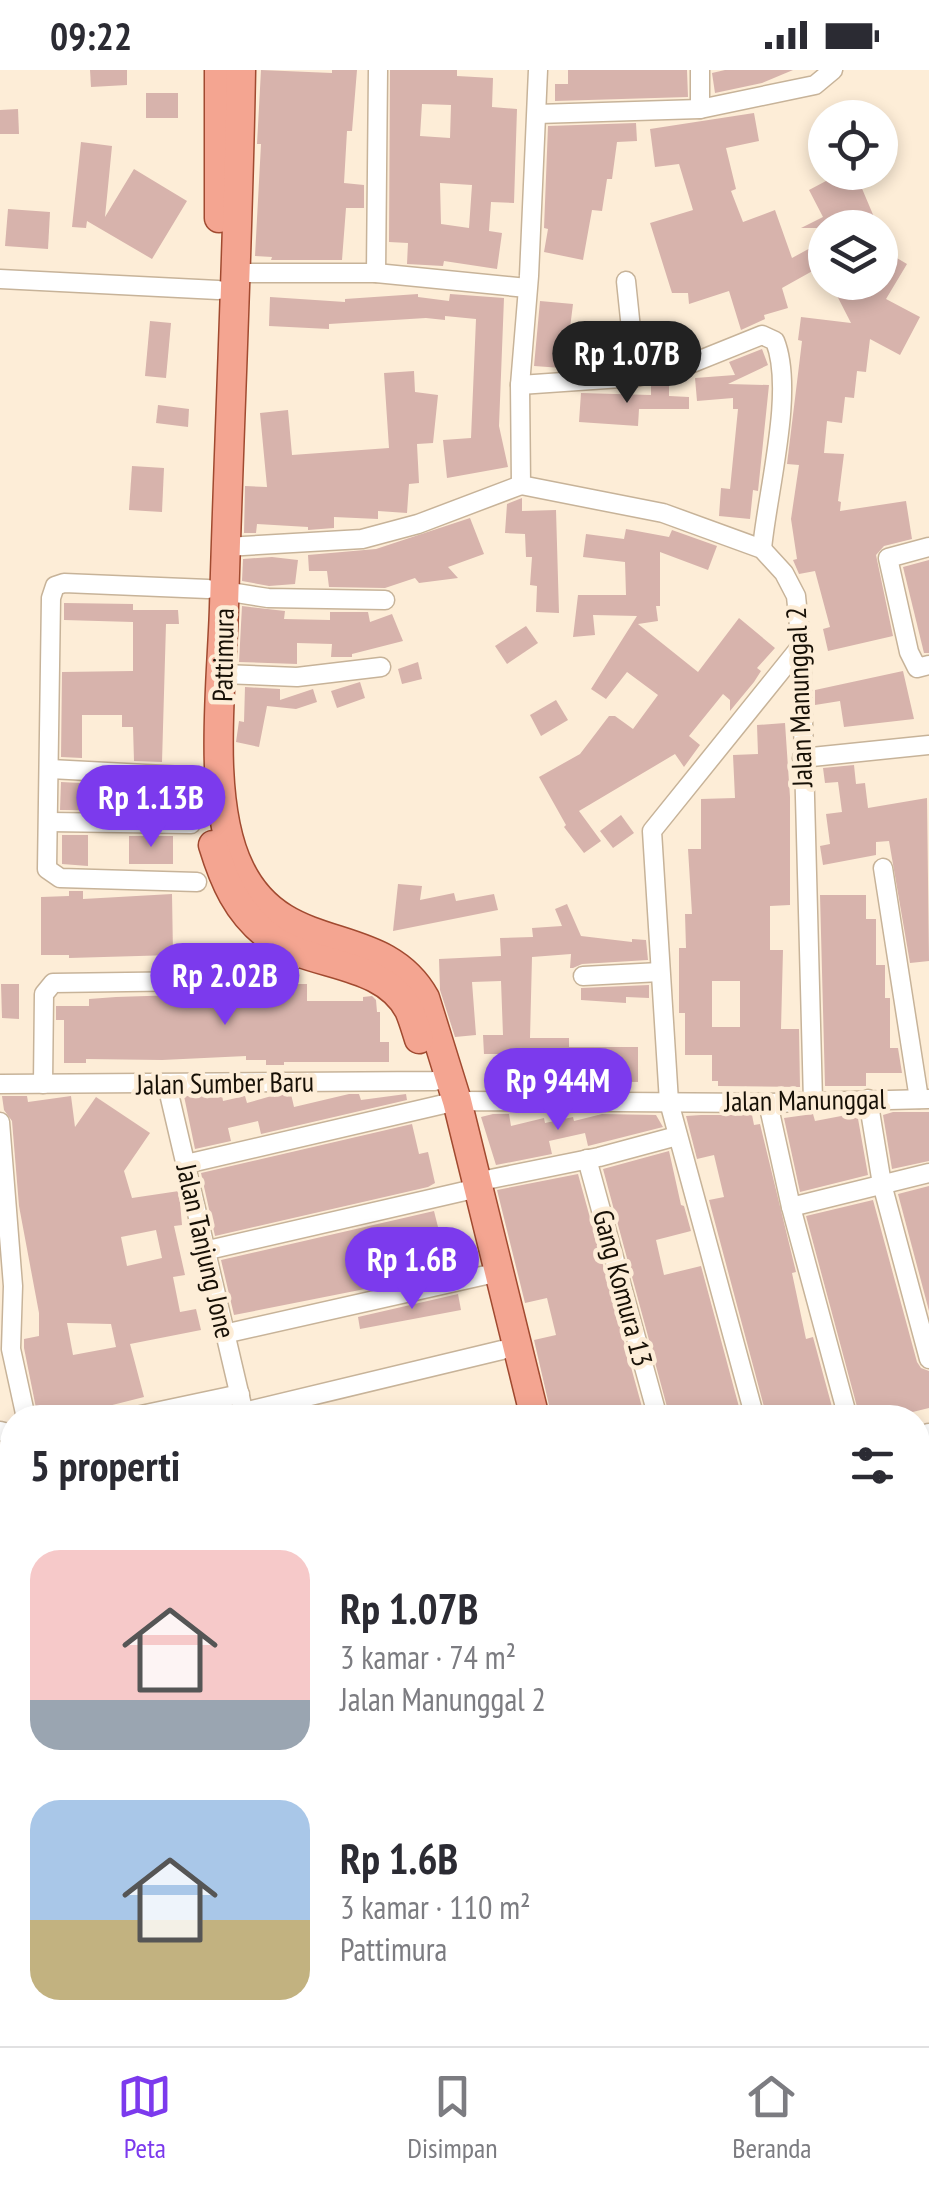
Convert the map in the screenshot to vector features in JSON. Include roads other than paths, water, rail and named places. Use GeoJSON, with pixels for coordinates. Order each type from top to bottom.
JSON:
{"type":"FeatureCollection","features":[{"type":"Feature","properties":{"kind":"main road","name":"Pattimura"},"geometry":{"type":"LineString","coordinates":[[216,590],[226,547],[229,124],[219,70]]}},
{"type":"Feature","properties":{"kind":"main road","name":"Pattimura"},"geometry":{"type":"LineString","coordinates":[[229,124],[241,70]]}},
{"type":"Feature","properties":{"kind":"main road","name":"Pattimura"},"geometry":{"type":"LineString","coordinates":[[228,282],[215,628],[204,778],[212,843],[225,884],[247,917],[269,938],[310,945]]}},
{"type":"Feature","properties":{"kind":"main road","name":"Pattimura"},"geometry":{"type":"LineString","coordinates":[[215,628],[222,674],[223,818],[240,870],[257,896],[295,926],[310,945],[395,992],[408,1008],[445,1091],[531,1405]]}},
{"type":"Feature","properties":{"kind":"main road","name":"Pattimura"},"geometry":{"type":"LineString","coordinates":[[471,1187],[515,1405]]}},
{"type":"Feature","properties":{"kind":"street"},"geometry":{"type":"LineString","coordinates":[[376,274],[378,70]]}},
{"type":"Feature","properties":{"kind":"street"},"geometry":{"type":"LineString","coordinates":[[522,486],[520,384],[538,70]]}},
{"type":"Feature","properties":{"kind":"street"},"geometry":{"type":"LineString","coordinates":[[700,70],[700,109]]}},
{"type":"Feature","properties":{"kind":"street"},"geometry":{"type":"LineString","coordinates":[[537,114],[700,109],[815,85],[833,70]]}},
{"type":"Feature","properties":{"kind":"street"},"geometry":{"type":"LineString","coordinates":[[0,278],[228,282],[376,274],[527,288]]}},
{"type":"Feature","properties":{"kind":"street"},"geometry":{"type":"LineString","coordinates":[[626,280],[636,377]]}},
{"type":"Feature","properties":{"kind":"street"},"geometry":{"type":"LineString","coordinates":[[226,547],[362,540],[522,486],[662,514],[762,549],[780,401],[780,359],[775,341],[762,335],[686,366],[636,377],[520,384]]}},
{"type":"Feature","properties":{"kind":"street"},"geometry":{"type":"LineString","coordinates":[[929,547],[888,558],[909,652],[917,668],[929,665]]}},
{"type":"Feature","properties":{"kind":"street","name":"Jalan Manunggal 2"},"geometry":{"type":"LineString","coordinates":[[762,549],[784,573],[796,596],[801,646],[813,1101]]}},
{"type":"Feature","properties":{"kind":"street"},"geometry":{"type":"LineString","coordinates":[[197,882],[56,877],[46,866],[50,598],[55,586],[64,583],[216,590],[268,598],[385,600]]}},
{"type":"Feature","properties":{"kind":"street"},"geometry":{"type":"LineString","coordinates":[[751,1405],[676,1136],[670,1102],[652,831],[801,646]]}},
{"type":"Feature","properties":{"kind":"street"},"geometry":{"type":"LineString","coordinates":[[222,674],[297,677],[381,667]]}},
{"type":"Feature","properties":{"kind":"street"},"geometry":{"type":"LineString","coordinates":[[802,758],[929,745]]}},
{"type":"Feature","properties":{"kind":"street"},"geometry":{"type":"LineString","coordinates":[[50,769],[184,776]]}},
{"type":"Feature","properties":{"kind":"street"},"geometry":{"type":"LineString","coordinates":[[49,822],[191,824]]}},
{"type":"Feature","properties":{"kind":"street"},"geometry":{"type":"LineString","coordinates":[[883,868],[924,1099]]}},
{"type":"Feature","properties":{"kind":"street"},"geometry":{"type":"LineString","coordinates":[[44,1084],[44,994],[53,983],[271,980],[310,945]]}},
{"type":"Feature","properties":{"kind":"street"},"geometry":{"type":"LineString","coordinates":[[582,976],[660,972]]}},
{"type":"Feature","properties":{"kind":"street","name":"Jalan Sumber Baru"},"geometry":{"type":"LineString","coordinates":[[0,1084],[445,1091]]}},
{"type":"Feature","properties":{"kind":"street","name":"Jalan Tanjung Jone"},"geometry":{"type":"LineString","coordinates":[[167,1085],[242,1405]]}},
{"type":"Feature","properties":{"kind":"street"},"geometry":{"type":"LineString","coordinates":[[186,1164],[445,1091]]}},
{"type":"Feature","properties":{"kind":"street","name":"Jalan Manunggal"},"geometry":{"type":"LineString","coordinates":[[445,1091],[670,1102],[924,1099]]}},
{"type":"Feature","properties":{"kind":"street"},"geometry":{"type":"LineString","coordinates":[[868,1098],[882,1184],[929,1359]]}},
{"type":"Feature","properties":{"kind":"street"},"geometry":{"type":"LineString","coordinates":[[768,1103],[791,1207],[844,1405]]}},
{"type":"Feature","properties":{"kind":"street"},"geometry":{"type":"LineString","coordinates":[[0,1122],[13,1286],[6,1348],[22,1405]]}},
{"type":"Feature","properties":{"kind":"street"},"geometry":{"type":"LineString","coordinates":[[204,1251],[676,1136]]}},
{"type":"Feature","properties":{"kind":"street","name":"Gang Komura 13"},"geometry":{"type":"LineString","coordinates":[[588,1160],[654,1405]]}},
{"type":"Feature","properties":{"kind":"street"},"geometry":{"type":"LineString","coordinates":[[791,1207],[929,1173]]}},
{"type":"Feature","properties":{"kind":"street"},"geometry":{"type":"LineString","coordinates":[[224,1334],[486,1274]]}},
{"type":"Feature","properties":{"kind":"street"},"geometry":{"type":"LineString","coordinates":[[256,1405],[502,1350]]}}]}
